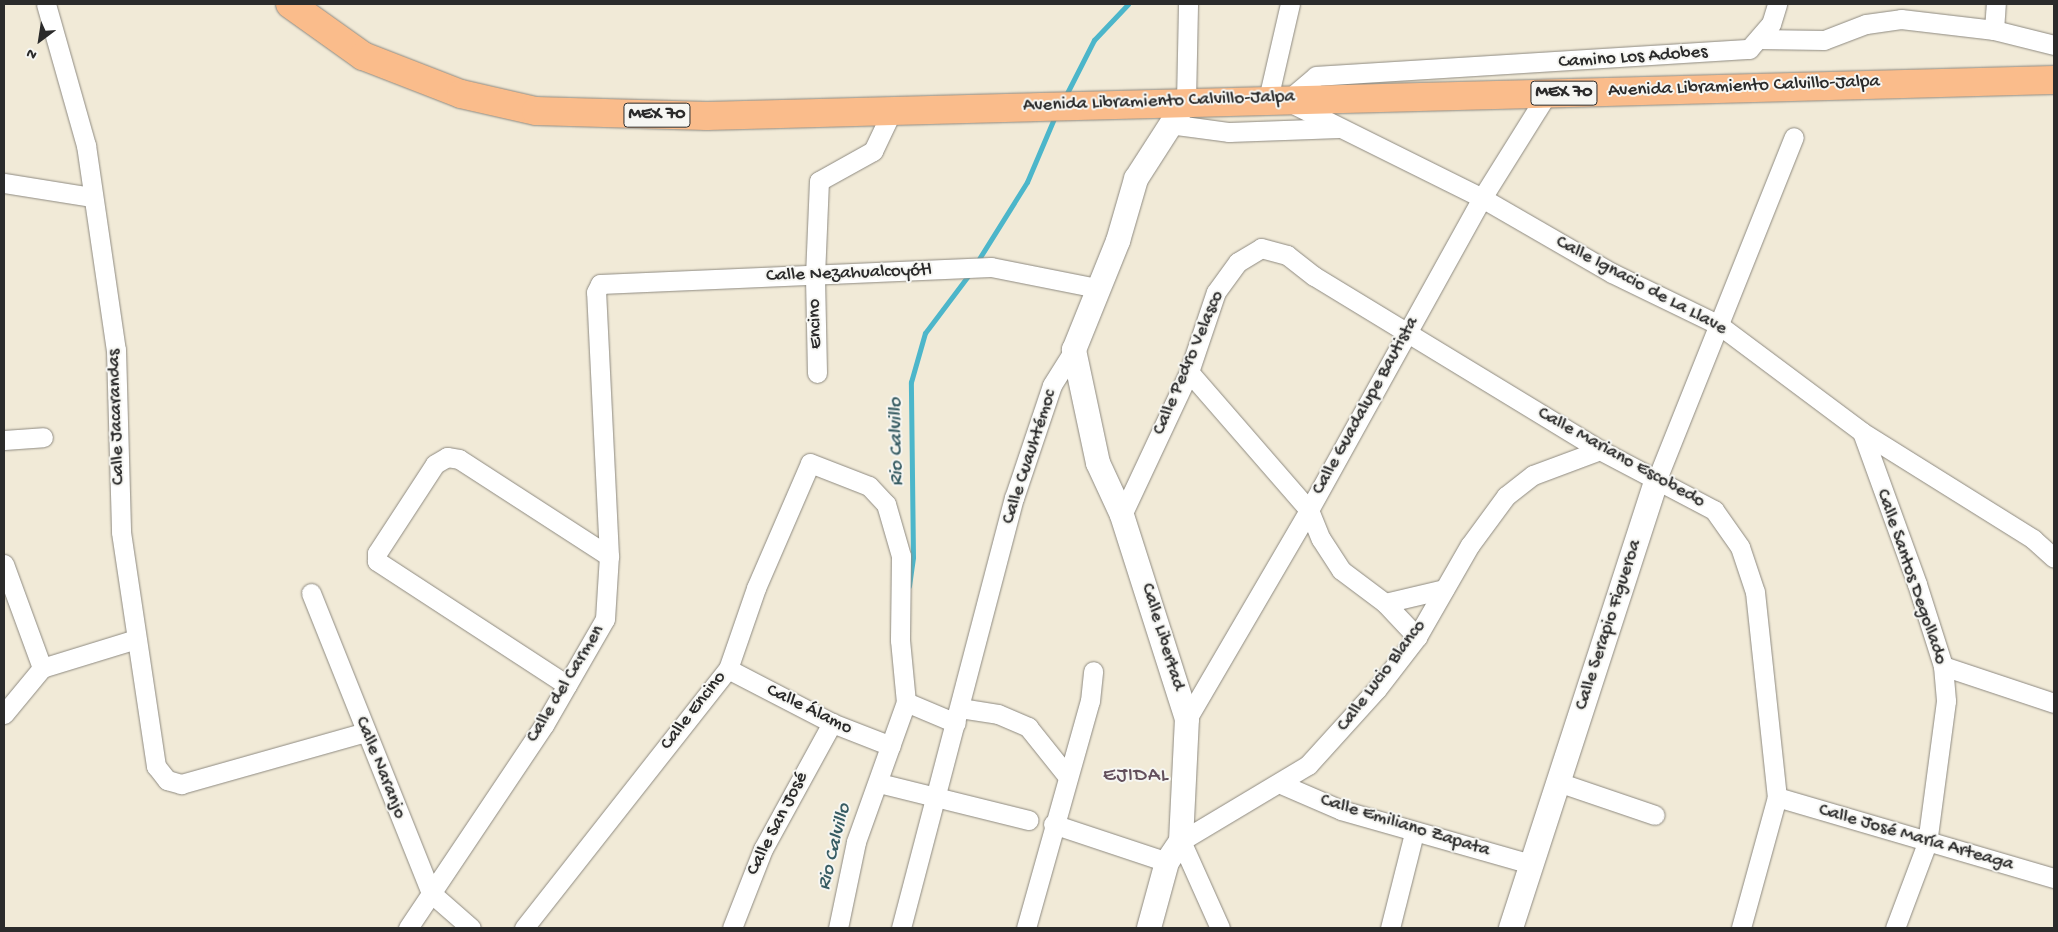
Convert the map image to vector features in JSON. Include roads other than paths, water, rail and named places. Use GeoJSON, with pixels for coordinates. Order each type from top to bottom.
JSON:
{"type":"FeatureCollection","features":[{"type":"Feature","properties":{"kind":"main road","name":"Avenida Libramiento Calvillo-Jalpa"},"geometry":{"type":"LineString","coordinates":[[290,4],[363,56],[461,94],[536,111],[707,116],[1280,98],[1547,94],[2054,80]]}},
{"type":"Feature","properties":{"kind":"street","name":"Calle Jacarandas"},"geometry":{"type":"LineString","coordinates":[[46,4],[86,145],[91,197],[116,350],[121,532],[156,766],[167,780],[181,784],[366,732]]}},
{"type":"Feature","properties":{"kind":"street"},"geometry":{"type":"LineString","coordinates":[[1186,101],[1188,4]]}},
{"type":"Feature","properties":{"kind":"street"},"geometry":{"type":"LineString","coordinates":[[1280,98],[1290,4]]}},
{"type":"Feature","properties":{"kind":"street"},"geometry":{"type":"LineString","coordinates":[[1777,4],[1760,39],[1824,40],[1866,24],[1901,19],[1994,30],[2054,45]]}},
{"type":"Feature","properties":{"kind":"street"},"geometry":{"type":"LineString","coordinates":[[1994,30],[1996,4]]}},
{"type":"Feature","properties":{"kind":"street","name":"Camino Los Adobes"},"geometry":{"type":"LineString","coordinates":[[1280,98],[1316,76],[1720,52],[1749,48],[1760,39]]}},
{"type":"Feature","properties":{"kind":"street","name":"Calle Guadalupe Bautista"},"geometry":{"type":"LineString","coordinates":[[1186,719],[1309,510],[1405,333],[1482,198],[1547,94]]}},
{"type":"Feature","properties":{"kind":"street","name":"Calle Ignacio de La Llave"},"geometry":{"type":"LineString","coordinates":[[1280,98],[1482,198],[1612,273],[1719,325],[1862,432],[2033,539],[2054,558]]}},
{"type":"Feature","properties":{"kind":"street","name":"Calle Cuauhtémoc"},"geometry":{"type":"LineString","coordinates":[[901,928],[934,796],[958,716],[1014,498],[1052,385],[1074,350],[1097,288],[1118,241],[1136,179],[1169,124],[1186,101]]}},
{"type":"Feature","properties":{"kind":"street","name":"Encino"},"geometry":{"type":"LineString","coordinates":[[817,373],[814,276],[819,181],[873,151],[892,110]]}},
{"type":"Feature","properties":{"kind":"street"},"geometry":{"type":"LineString","coordinates":[[1169,124],[1229,132],[1342,128]]}},
{"type":"Feature","properties":{"kind":"street","name":"Calle Serapio Figueroa"},"geometry":{"type":"LineString","coordinates":[[1512,928],[1530,864],[1657,478],[1794,137]]}},
{"type":"Feature","properties":{"kind":"street"},"geometry":{"type":"LineString","coordinates":[[4,183],[91,197]]}},
{"type":"Feature","properties":{"kind":"street","name":"Calle Pedro Velasco"},"geometry":{"type":"LineString","coordinates":[[1122,515],[1189,372],[1216,292],[1238,262],[1261,248],[1287,255]]}},
{"type":"Feature","properties":{"kind":"street","name":"Calle Mariano Escobedo"},"geometry":{"type":"LineString","coordinates":[[1287,255],[1405,333],[1600,450],[1657,478],[1714,510],[1740,547],[1760,628],[1778,797],[1741,928]]}},
{"type":"Feature","properties":{"kind":"street","name":"Calle Nezahualcoyótl"},"geometry":{"type":"LineString","coordinates":[[600,284],[991,268],[1097,288]]}},
{"type":"Feature","properties":{"kind":"street","name":"Calle del Carmen"},"geometry":{"type":"LineString","coordinates":[[408,928],[567,685],[605,619],[609,556],[596,292],[600,284]]}},
{"type":"Feature","properties":{"kind":"street","name":"Calle Libertad"},"geometry":{"type":"LineString","coordinates":[[1074,350],[1098,463],[1122,515],[1171,658],[1186,719],[1181,841]]}},
{"type":"Feature","properties":{"kind":"street"},"geometry":{"type":"LineString","coordinates":[[1189,372],[1309,510],[1321,539],[1341,570],[1385,603],[1417,637]]}},
{"type":"Feature","properties":{"kind":"street","name":"Calle Santos Degollado"},"geometry":{"type":"LineString","coordinates":[[1862,432],[1942,666],[1946,700],[1927,843],[1895,928]]}},
{"type":"Feature","properties":{"kind":"street"},"geometry":{"type":"LineString","coordinates":[[4,440],[43,437]]}},
{"type":"Feature","properties":{"kind":"street","name":"Calle Lucio Blanco"},"geometry":{"type":"LineString","coordinates":[[1181,841],[1280,784],[1308,765],[1338,734],[1417,637],[1444,589],[1506,496],[1533,475],[1600,450]]}},
{"type":"Feature","properties":{"kind":"street"},"geometry":{"type":"LineString","coordinates":[[567,685],[377,561],[377,553],[435,464],[447,457],[459,459],[609,556]]}},
{"type":"Feature","properties":{"kind":"street","name":"Calle Encino"},"geometry":{"type":"LineString","coordinates":[[524,928],[728,669],[756,588],[810,463],[869,486],[892,519],[901,556],[900,640],[906,702]]}},
{"type":"Feature","properties":{"kind":"street"},"geometry":{"type":"LineString","coordinates":[[4,564],[42,668]]}},
{"type":"Feature","properties":{"kind":"street"},"geometry":{"type":"LineString","coordinates":[[1385,603],[1444,589]]}},
{"type":"Feature","properties":{"kind":"street","name":"Calle Naranjo"},"geometry":{"type":"LineString","coordinates":[[310,593],[431,893],[470,928]]}},
{"type":"Feature","properties":{"kind":"street"},"geometry":{"type":"LineString","coordinates":[[4,714],[42,668],[136,639]]}},
{"type":"Feature","properties":{"kind":"street"},"geometry":{"type":"LineString","coordinates":[[1942,666],[2054,703]]}},
{"type":"Feature","properties":{"kind":"street","name":"Calle Álamo"},"geometry":{"type":"LineString","coordinates":[[728,669],[832,723],[891,746]]}},
{"type":"Feature","properties":{"kind":"street"},"geometry":{"type":"LineString","coordinates":[[1026,928],[1053,824],[1090,701],[1093,671]]}},
{"type":"Feature","properties":{"kind":"street"},"geometry":{"type":"LineString","coordinates":[[838,928],[856,842],[879,783],[906,702],[958,716],[998,714],[1028,726],[1068,777]]}},
{"type":"Feature","properties":{"kind":"street","name":"Calle San José"},"geometry":{"type":"LineString","coordinates":[[732,928],[763,849],[832,723]]}},
{"type":"Feature","properties":{"kind":"street"},"geometry":{"type":"LineString","coordinates":[[1558,782],[1655,815]]}},
{"type":"Feature","properties":{"kind":"street"},"geometry":{"type":"LineString","coordinates":[[879,783],[1028,820]]}},
{"type":"Feature","properties":{"kind":"street","name":"Calle Emiliano Zapata"},"geometry":{"type":"LineString","coordinates":[[1280,784],[1341,810],[1414,833],[1530,864]]}},
{"type":"Feature","properties":{"kind":"street","name":"Calle José María Arteaga"},"geometry":{"type":"LineString","coordinates":[[1778,797],[1927,843],[2054,878]]}},
{"type":"Feature","properties":{"kind":"street"},"geometry":{"type":"LineString","coordinates":[[1053,824],[1167,862]]}},
{"type":"Feature","properties":{"kind":"street"},"geometry":{"type":"LineString","coordinates":[[1390,928],[1414,833]]}},
{"type":"Feature","properties":{"kind":"street"},"geometry":{"type":"LineString","coordinates":[[1149,928],[1167,862],[1181,841]]}},
{"type":"Feature","properties":{"kind":"street"},"geometry":{"type":"LineString","coordinates":[[1181,841],[1220,928]]}},
{"type":"Feature","properties":{"kind":"waterway","name":"Rio Calvillo"},"geometry":{"type":"LineString","coordinates":[[1065,97],[1094,40],[1128,4]]}},
{"type":"Feature","properties":{"kind":"waterway","name":"Rio Calvillo"},"geometry":{"type":"LineString","coordinates":[[977,262],[1027,182],[1055,116]]}},
{"type":"Feature","properties":{"kind":"waterway","name":"Rio Calvillo"},"geometry":{"type":"LineString","coordinates":[[909,586],[913,557],[911,382],[925,333],[971,272]]}},
{"type":"Feature","properties":{"kind":"district","name":"EJIDAL"},"geometry":{"type":"Point","coordinates":[1136,776]}}]}
